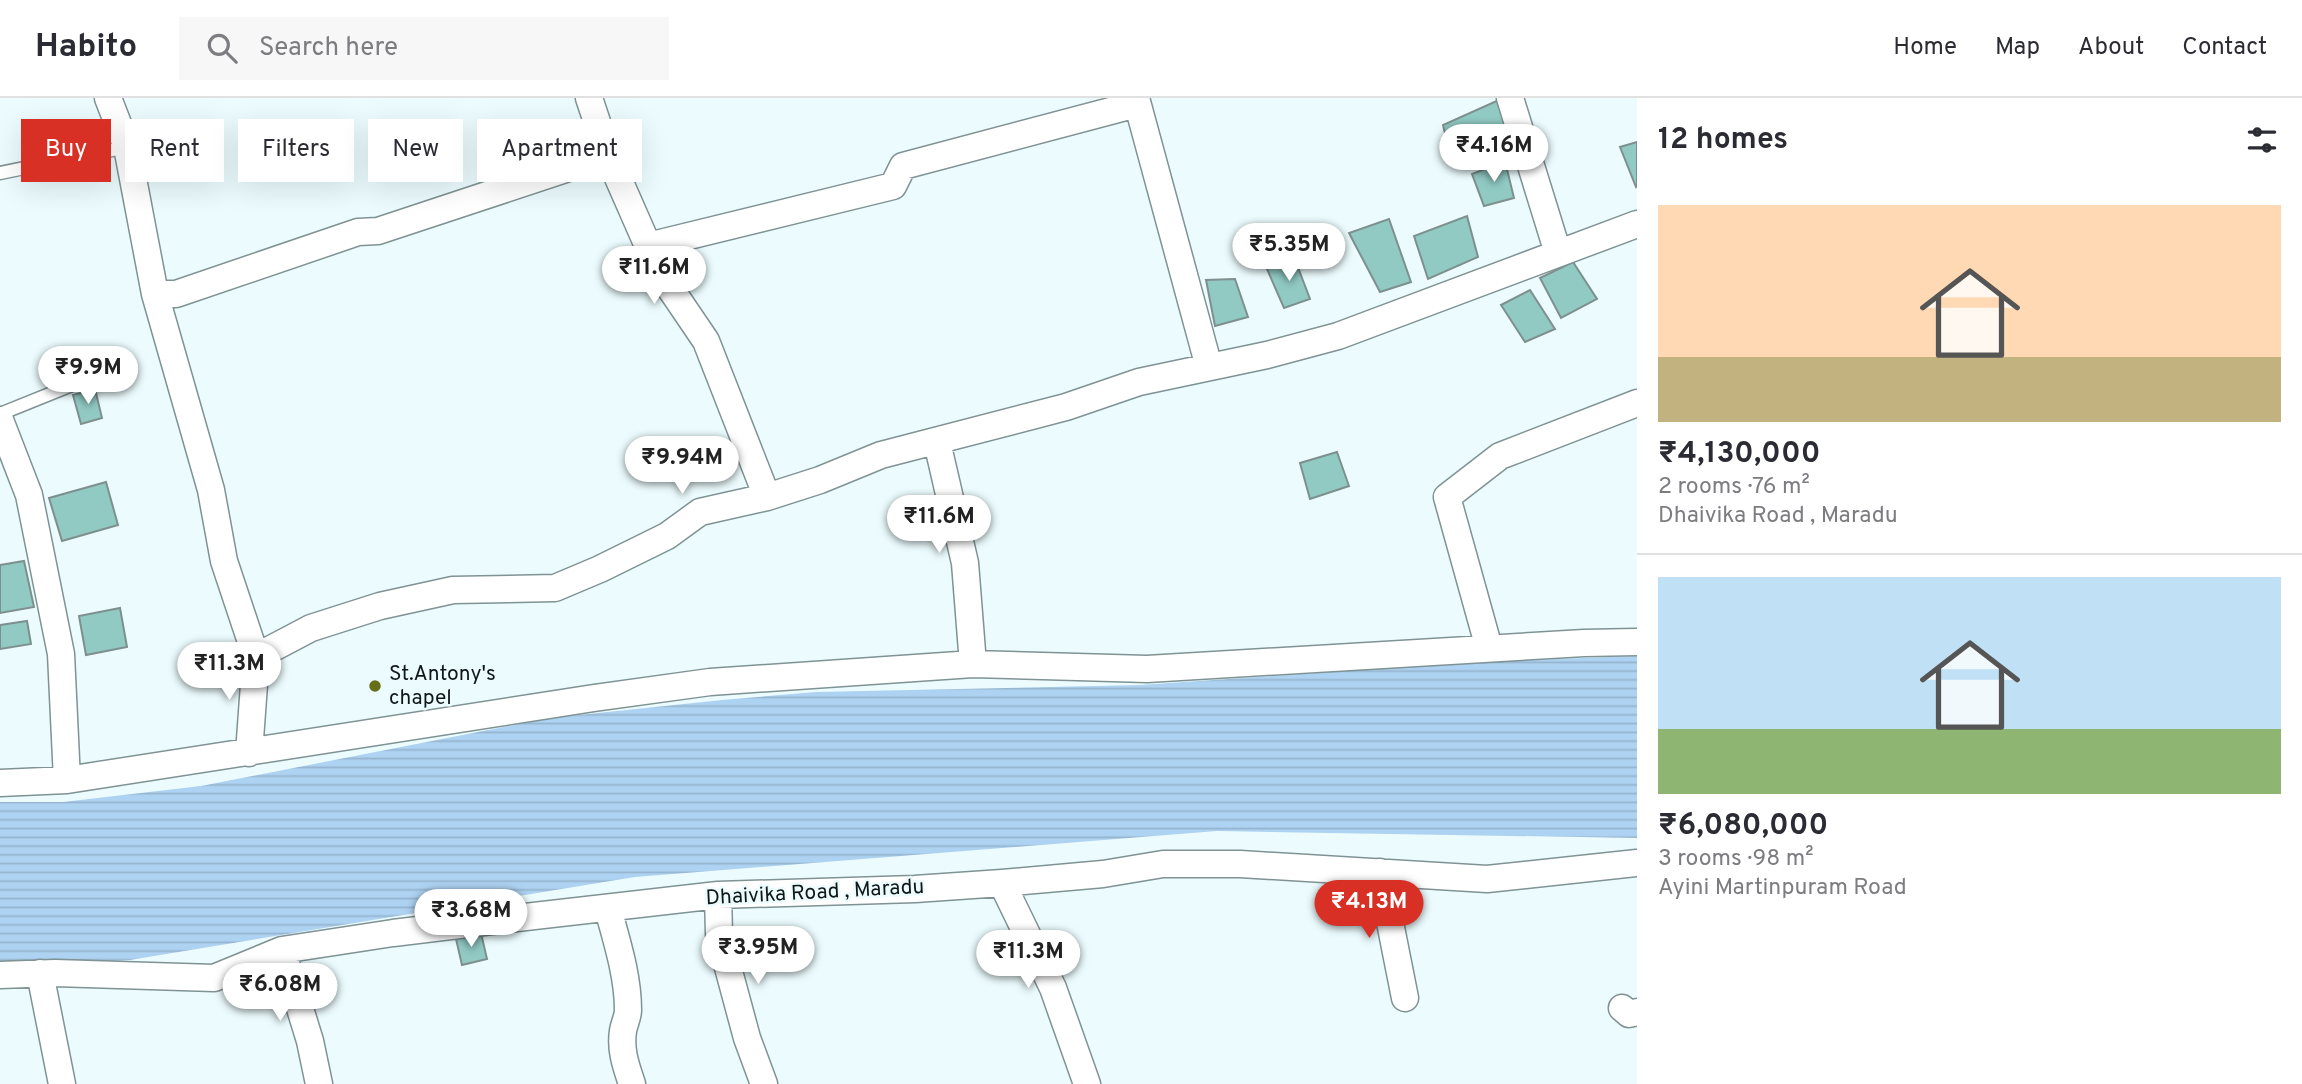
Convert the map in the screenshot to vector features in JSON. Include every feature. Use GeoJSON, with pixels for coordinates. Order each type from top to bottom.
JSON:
{"type":"FeatureCollection","features":[{"type":"Feature","properties":{"kind":"street"},"geometry":{"type":"LineString","coordinates":[[108,98],[125,142]]}},
{"type":"Feature","properties":{"kind":"street"},"geometry":{"type":"LineString","coordinates":[[589,98],[596,119]]}},
{"type":"Feature","properties":{"kind":"street"},"geometry":{"type":"LineString","coordinates":[[1510,98],[1558,253]]}},
{"type":"Feature","properties":{"kind":"street"},"geometry":{"type":"LineString","coordinates":[[648,246],[893,186],[903,166],[1136,101],[1209,368]]}},
{"type":"Feature","properties":{"kind":"street"},"geometry":{"type":"LineString","coordinates":[[134,182],[155,294],[211,490],[224,561],[256,657],[249,753]]}},
{"type":"Feature","properties":{"kind":"street"},"geometry":{"type":"LineString","coordinates":[[155,294],[176,294],[358,232],[378,231],[526,182]]}},
{"type":"Feature","properties":{"kind":"street"},"geometry":{"type":"LineString","coordinates":[[620,182],[668,285],[706,341],[766,497]]}},
{"type":"Feature","properties":{"kind":"street"},"geometry":{"type":"LineString","coordinates":[[256,657],[311,628],[380,606],[453,590],[555,588],[667,536],[700,512],[766,497],[820,480],[881,455],[1066,407],[1139,382],[1268,355],[1338,336],[1637,224]]}},
{"type":"Feature","properties":{"kind":"street"},"geometry":{"type":"LineString","coordinates":[[1489,648],[1447,497],[1500,456],[1637,402]]}},
{"type":"Feature","properties":{"kind":"street"},"geometry":{"type":"LineString","coordinates":[[0,420],[29,495],[61,654],[67,780]]}},
{"type":"Feature","properties":{"kind":"street"},"geometry":{"type":"LineString","coordinates":[[937,442],[964,563],[973,664]]}},
{"type":"Feature","properties":{"kind":"street"},"geometry":{"type":"LineString","coordinates":[[0,783],[67,780],[710,682],[973,664],[1147,669],[1489,648],[1637,642]]}},
{"type":"Feature","properties":{"kind":"street","name":"Dhaivika Road , Maradu"},"geometry":{"type":"LineString","coordinates":[[0,975],[40,973],[214,978],[282,950],[393,933],[718,895],[1002,883],[1103,874],[1163,864],[1240,864],[1487,879],[1637,863]]}},
{"type":"Feature","properties":{"kind":"street"},"geometry":{"type":"LineString","coordinates":[[1380,872],[1405,999]]}},
{"type":"Feature","properties":{"kind":"street"},"geometry":{"type":"LineString","coordinates":[[1002,883],[1053,988],[1087,1084]]}},
{"type":"Feature","properties":{"kind":"street"},"geometry":{"type":"LineString","coordinates":[[718,895],[719,934],[747,1038],[764,1084]]}},
{"type":"Feature","properties":{"kind":"street"},"geometry":{"type":"LineString","coordinates":[[608,909],[624,973],[628,1012],[623,1032],[622,1054],[632,1084]]}},
{"type":"Feature","properties":{"kind":"street"},"geometry":{"type":"LineString","coordinates":[[282,950],[310,1041],[319,1084]]}},
{"type":"Feature","properties":{"kind":"street"},"geometry":{"type":"LineString","coordinates":[[40,973],[62,1084]]}},
{"type":"Feature","properties":{"kind":"lane"},"geometry":{"type":"LineString","coordinates":[[0,173],[125,147]]}},
{"type":"Feature","properties":{"kind":"lane"},"geometry":{"type":"LineString","coordinates":[[0,414],[77,383]]}},
{"type":"Feature","properties":{"kind":"water"},"geometry":{"type":"Polygon","coordinates":[[[1637,656],[1637,838],[1217,831],[635,877],[130,960],[0,968],[0,802],[63,802],[201,786],[550,718],[722,700],[816,692],[1140,685],[1478,662],[1637,656]]]}},
{"type":"Feature","properties":{"kind":"building"},"geometry":{"type":"Polygon","coordinates":[[[1501,99],[1509,143],[1451,159],[1443,125],[1501,99]]]}},
{"type":"Feature","properties":{"kind":"building"},"geometry":{"type":"Polygon","coordinates":[[[1637,142],[1637,186],[1636,187],[1620,147],[1637,142]]]}},
{"type":"Feature","properties":{"kind":"building"},"geometry":{"type":"Polygon","coordinates":[[[1505,161],[1514,198],[1484,206],[1472,174],[1505,161]]]}},
{"type":"Feature","properties":{"kind":"building"},"geometry":{"type":"Polygon","coordinates":[[[1467,216],[1478,257],[1428,279],[1414,236],[1467,216]]]}},
{"type":"Feature","properties":{"kind":"building"},"geometry":{"type":"Polygon","coordinates":[[[1389,219],[1411,282],[1380,292],[1349,233],[1389,219]]]}},
{"type":"Feature","properties":{"kind":"building"},"geometry":{"type":"Polygon","coordinates":[[[1294,257],[1310,299],[1284,308],[1267,269],[1294,257]]]}},
{"type":"Feature","properties":{"kind":"building"},"geometry":{"type":"Polygon","coordinates":[[[1573,262],[1597,299],[1561,318],[1540,278],[1573,262]]]}},
{"type":"Feature","properties":{"kind":"building"},"geometry":{"type":"Polygon","coordinates":[[[1235,279],[1248,317],[1215,326],[1206,280],[1235,279]]]}},
{"type":"Feature","properties":{"kind":"building"},"geometry":{"type":"Polygon","coordinates":[[[1530,290],[1555,329],[1525,342],[1501,305],[1530,290]]]}},
{"type":"Feature","properties":{"kind":"building"},"geometry":{"type":"Polygon","coordinates":[[[95,389],[102,418],[81,424],[73,395],[95,389]]]}},
{"type":"Feature","properties":{"kind":"building"},"geometry":{"type":"Polygon","coordinates":[[[1337,452],[1349,486],[1310,499],[1300,463],[1337,452]]]}},
{"type":"Feature","properties":{"kind":"building"},"geometry":{"type":"Polygon","coordinates":[[[106,482],[118,525],[62,541],[49,498],[106,482]]]}},
{"type":"Feature","properties":{"kind":"building"},"geometry":{"type":"Polygon","coordinates":[[[24,561],[34,607],[0,613],[0,565],[24,561]]]}},
{"type":"Feature","properties":{"kind":"building"},"geometry":{"type":"Polygon","coordinates":[[[120,608],[127,647],[86,655],[79,616],[120,608]]]}},
{"type":"Feature","properties":{"kind":"building"},"geometry":{"type":"Polygon","coordinates":[[[27,621],[31,644],[0,649],[0,625],[27,621]]]}},
{"type":"Feature","properties":{"kind":"building"},"geometry":{"type":"Polygon","coordinates":[[[481,933],[487,959],[462,965],[456,939],[481,933]]]}},
{"type":"Feature","properties":{"kind":"place","name":"St.Antony's chapel"},"geometry":{"type":"Point","coordinates":[375,686]}}]}
